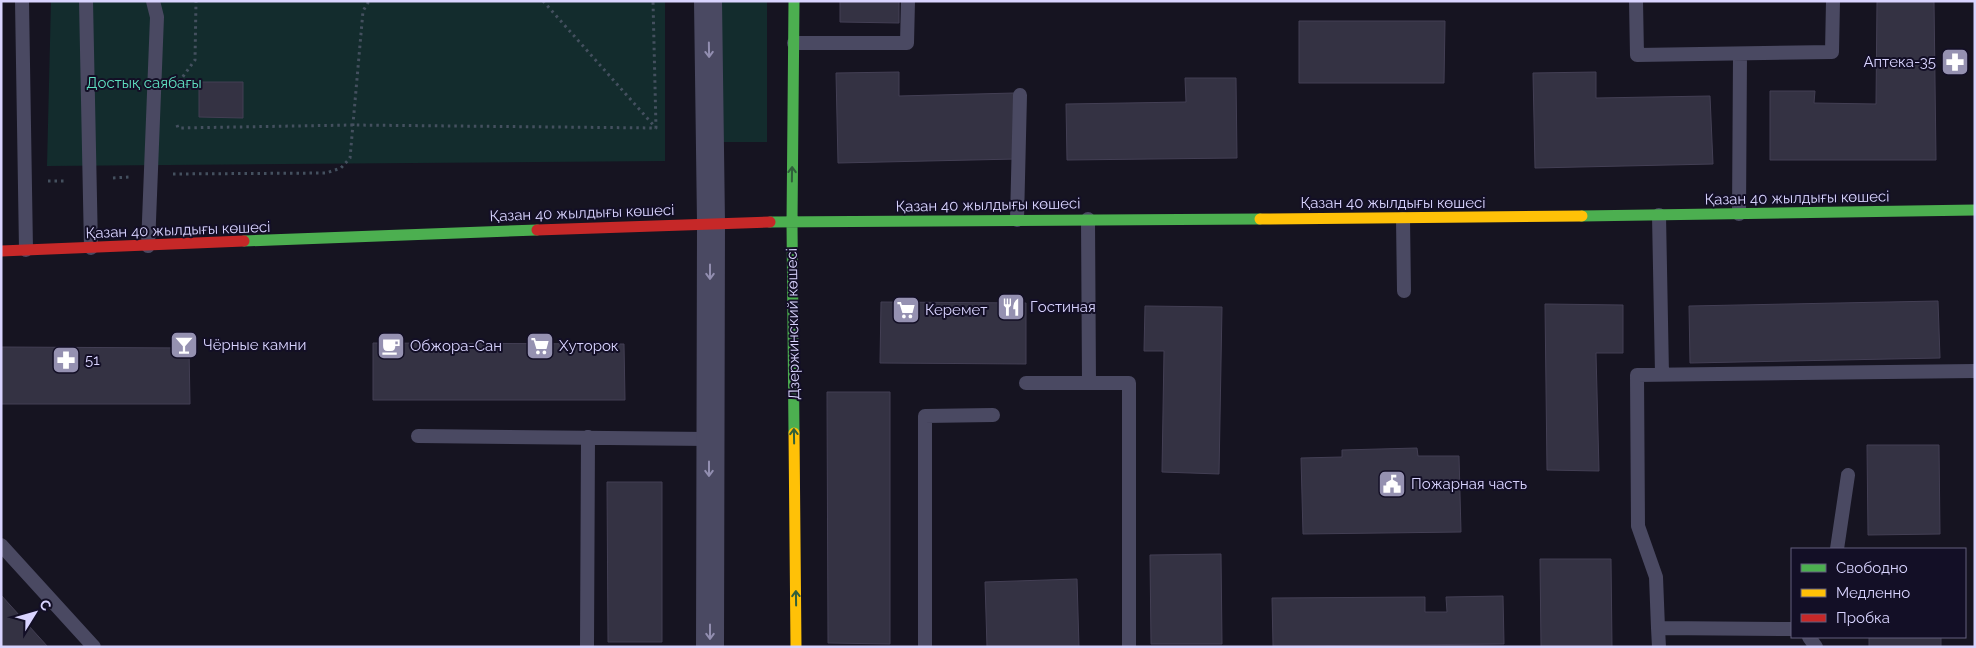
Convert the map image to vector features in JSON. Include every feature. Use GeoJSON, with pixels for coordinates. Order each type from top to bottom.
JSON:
{"type":"FeatureCollection","features":[{"type":"Feature","properties":{"kind":"street"},"geometry":{"type":"LineString","coordinates":[[708,1],[711,223],[710,647]]}},
{"type":"Feature","properties":{"kind":"street","name":"Дзержинский көшесі"},"geometry":{"type":"LineString","coordinates":[[794,1],[792,223],[796,647]]}},
{"type":"Feature","properties":{"kind":"street","name":"Қазан 40 жылдығы көшесі"},"geometry":{"type":"LineString","coordinates":[[1,251],[711,223],[1088,219],[1403,219],[1975,210]]}},
{"type":"Feature","properties":{"kind":"lane"},"geometry":{"type":"LineString","coordinates":[[22,1],[26,250]]}},
{"type":"Feature","properties":{"kind":"lane"},"geometry":{"type":"LineString","coordinates":[[86,1],[91,248]]}},
{"type":"Feature","properties":{"kind":"lane"},"geometry":{"type":"LineString","coordinates":[[148,246],[157,17],[153,1]]}},
{"type":"Feature","properties":{"kind":"lane"},"geometry":{"type":"LineString","coordinates":[[794,43],[907,43],[908,1]]}},
{"type":"Feature","properties":{"kind":"lane"},"geometry":{"type":"LineString","coordinates":[[1636,1],[1637,55],[1832,52],[1833,1]]}},
{"type":"Feature","properties":{"kind":"lane"},"geometry":{"type":"LineString","coordinates":[[1739,214],[1740,54]]}},
{"type":"Feature","properties":{"kind":"lane"},"geometry":{"type":"LineString","coordinates":[[1017,220],[1020,95]]}},
{"type":"Feature","properties":{"kind":"lane"},"geometry":{"type":"LineString","coordinates":[[1659,215],[1662,374]]}},
{"type":"Feature","properties":{"kind":"lane"},"geometry":{"type":"LineString","coordinates":[[1088,219],[1089,383]]}},
{"type":"Feature","properties":{"kind":"lane"},"geometry":{"type":"LineString","coordinates":[[1403,219],[1404,291]]}},
{"type":"Feature","properties":{"kind":"lane"},"geometry":{"type":"LineString","coordinates":[[1658,647],[1656,577],[1638,526],[1637,375],[1975,371]]}},
{"type":"Feature","properties":{"kind":"lane"},"geometry":{"type":"LineString","coordinates":[[1026,383],[1129,383],[1129,647]]}},
{"type":"Feature","properties":{"kind":"lane"},"geometry":{"type":"LineString","coordinates":[[925,647],[925,416],[993,415]]}},
{"type":"Feature","properties":{"kind":"lane"},"geometry":{"type":"LineString","coordinates":[[418,436],[709,440]]}},
{"type":"Feature","properties":{"kind":"lane"},"geometry":{"type":"LineString","coordinates":[[587,647],[588,437]]}},
{"type":"Feature","properties":{"kind":"lane"},"geometry":{"type":"LineString","coordinates":[[1837,548],[1848,475]]}},
{"type":"Feature","properties":{"kind":"lane"},"geometry":{"type":"LineString","coordinates":[[1,545],[94,647]]}},
{"type":"Feature","properties":{"kind":"lane"},"geometry":{"type":"LineString","coordinates":[[1658,628],[1791,629]]}},
{"type":"Feature","properties":{"kind":"path"},"geometry":{"type":"LineString","coordinates":[[177,89],[179,80],[195,60],[196,1]]}},
{"type":"Feature","properties":{"kind":"path"},"geometry":{"type":"LineString","coordinates":[[26,182],[90,181],[151,174],[326,173],[341,168],[350,158],[363,11],[368,1]]}},
{"type":"Feature","properties":{"kind":"path"},"geometry":{"type":"LineString","coordinates":[[543,1],[656,128]]}},
{"type":"Feature","properties":{"kind":"path"},"geometry":{"type":"LineString","coordinates":[[653,1],[656,128]]}},
{"type":"Feature","properties":{"kind":"path"},"geometry":{"type":"LineString","coordinates":[[176,123],[178,128],[353,125],[656,128]]}},
{"type":"Feature","properties":{"kind":"green space","name":"Достық саябағы"},"geometry":{"type":"Polygon","coordinates":[[[51,1],[665,1],[665,161],[47,166],[51,1]]]}},
{"type":"Feature","properties":{"kind":"green space"},"geometry":{"type":"Polygon","coordinates":[[[720,1],[767,1],[767,142],[719,142],[720,1]]]}},
{"type":"Feature","properties":{"kind":"building"},"geometry":{"type":"Polygon","coordinates":[[[840,1],[899,1],[899,23],[840,22],[840,1]]]}},
{"type":"Feature","properties":{"kind":"building"},"geometry":{"type":"Polygon","coordinates":[[[1877,1],[1934,1],[1936,160],[1770,160],[1770,91],[1815,91],[1814,103],[1876,104],[1877,1]]]}},
{"type":"Feature","properties":{"kind":"building"},"geometry":{"type":"Polygon","coordinates":[[[1299,21],[1445,21],[1444,83],[1299,83],[1299,21]]]}},
{"type":"Feature","properties":{"kind":"building"},"geometry":{"type":"Polygon","coordinates":[[[899,72],[899,96],[1014,93],[1016,159],[838,163],[836,73],[899,72]]]}},
{"type":"Feature","properties":{"kind":"building"},"geometry":{"type":"Polygon","coordinates":[[[1596,72],[1596,98],[1710,96],[1713,164],[1535,168],[1533,73],[1596,72]]]}},
{"type":"Feature","properties":{"kind":"building"},"geometry":{"type":"Polygon","coordinates":[[[1185,78],[1236,78],[1237,158],[1067,160],[1066,104],[1186,102],[1185,78]]]}},
{"type":"Feature","properties":{"kind":"building"},"geometry":{"type":"Polygon","coordinates":[[[199,82],[243,82],[243,118],[199,117],[199,82]]]}},
{"type":"Feature","properties":{"kind":"building"},"geometry":{"type":"Polygon","coordinates":[[[1938,301],[1940,358],[1690,363],[1689,306],[1938,301]]]}},
{"type":"Feature","properties":{"kind":"building"},"geometry":{"type":"Polygon","coordinates":[[[881,302],[1026,303],[1026,364],[880,363],[881,302]]]}},
{"type":"Feature","properties":{"kind":"building"},"geometry":{"type":"Polygon","coordinates":[[[1545,304],[1623,305],[1623,353],[1596,353],[1599,471],[1547,470],[1545,304]]]}},
{"type":"Feature","properties":{"kind":"building"},"geometry":{"type":"Polygon","coordinates":[[[1145,306],[1222,307],[1219,474],[1162,472],[1164,351],[1144,351],[1145,306]]]}},
{"type":"Feature","properties":{"kind":"building"},"geometry":{"type":"Polygon","coordinates":[[[373,343],[624,344],[625,400],[373,400],[373,343]]]}},
{"type":"Feature","properties":{"kind":"building"},"geometry":{"type":"Polygon","coordinates":[[[1,347],[189,348],[190,404],[1,404],[1,347]]]}},
{"type":"Feature","properties":{"kind":"building"},"geometry":{"type":"Polygon","coordinates":[[[827,392],[890,392],[890,644],[828,643],[827,392]]]}},
{"type":"Feature","properties":{"kind":"building"},"geometry":{"type":"Polygon","coordinates":[[[1867,445],[1939,445],[1940,534],[1868,535],[1867,445]]]}},
{"type":"Feature","properties":{"kind":"building"},"geometry":{"type":"Polygon","coordinates":[[[1417,448],[1418,456],[1459,456],[1461,532],[1303,534],[1301,458],[1342,457],[1342,450],[1417,448]]]}},
{"type":"Feature","properties":{"kind":"building"},"geometry":{"type":"Polygon","coordinates":[[[607,482],[662,482],[662,642],[608,642],[607,482]]]}},
{"type":"Feature","properties":{"kind":"building"},"geometry":{"type":"Polygon","coordinates":[[[1221,554],[1222,644],[1151,644],[1150,555],[1221,554]]]}},
{"type":"Feature","properties":{"kind":"building"},"geometry":{"type":"Polygon","coordinates":[[[1540,559],[1611,559],[1612,647],[1541,647],[1540,559]]]}},
{"type":"Feature","properties":{"kind":"building"},"geometry":{"type":"Polygon","coordinates":[[[1077,579],[1079,647],[987,647],[985,582],[1077,579]]]}},
{"type":"Feature","properties":{"kind":"building"},"geometry":{"type":"Polygon","coordinates":[[[1,595],[48,647],[1,647],[1,595]]]}},
{"type":"Feature","properties":{"kind":"building"},"geometry":{"type":"Polygon","coordinates":[[[1503,596],[1504,644],[1273,646],[1272,598],[1425,597],[1425,612],[1447,612],[1446,597],[1503,596]]]}},
{"type":"Feature","properties":{"kind":"building"},"geometry":{"type":"Polygon","coordinates":[[[1869,638],[1941,638],[1941,647],[1869,647],[1869,638]]]}},
{"type":"Feature","properties":{"kind":"traffic: fast"},"geometry":{"type":"LineString","coordinates":[[794,1],[792,223],[794,433]]}},
{"type":"Feature","properties":{"kind":"traffic: fast"},"geometry":{"type":"LineString","coordinates":[[1582,216],[1975,210]]}},
{"type":"Feature","properties":{"kind":"traffic: fast"},"geometry":{"type":"LineString","coordinates":[[770,222],[1260,219]]}},
{"type":"Feature","properties":{"kind":"traffic: fast"},"geometry":{"type":"LineString","coordinates":[[244,241],[537,230]]}},
{"type":"Feature","properties":{"kind":"traffic: slow"},"geometry":{"type":"LineString","coordinates":[[1260,219],[1582,216]]}},
{"type":"Feature","properties":{"kind":"traffic: slow"},"geometry":{"type":"LineString","coordinates":[[794,433],[796,647]]}},
{"type":"Feature","properties":{"kind":"traffic: jam"},"geometry":{"type":"LineString","coordinates":[[537,230],[770,222]]}},
{"type":"Feature","properties":{"kind":"traffic: jam"},"geometry":{"type":"LineString","coordinates":[[1,251],[244,241]]}},
{"type":"Feature","properties":{"kind":"place","name":"Аптека-35"},"geometry":{"type":"Point","coordinates":[1955,62]}},
{"type":"Feature","properties":{"kind":"place","name":"Гостиная"},"geometry":{"type":"Point","coordinates":[1011,307]}},
{"type":"Feature","properties":{"kind":"place","name":"Керемет"},"geometry":{"type":"Point","coordinates":[906,310]}},
{"type":"Feature","properties":{"kind":"place","name":"Чёрные камни"},"geometry":{"type":"Point","coordinates":[184,345]}},
{"type":"Feature","properties":{"kind":"place","name":"Обжора-Сан"},"geometry":{"type":"Point","coordinates":[391,346]}},
{"type":"Feature","properties":{"kind":"place","name":"Хуторок"},"geometry":{"type":"Point","coordinates":[540,346]}},
{"type":"Feature","properties":{"kind":"place","name":"51"},"geometry":{"type":"Point","coordinates":[66,360]}},
{"type":"Feature","properties":{"kind":"place","name":"Пожарная часть"},"geometry":{"type":"Point","coordinates":[1392,484]}}]}
